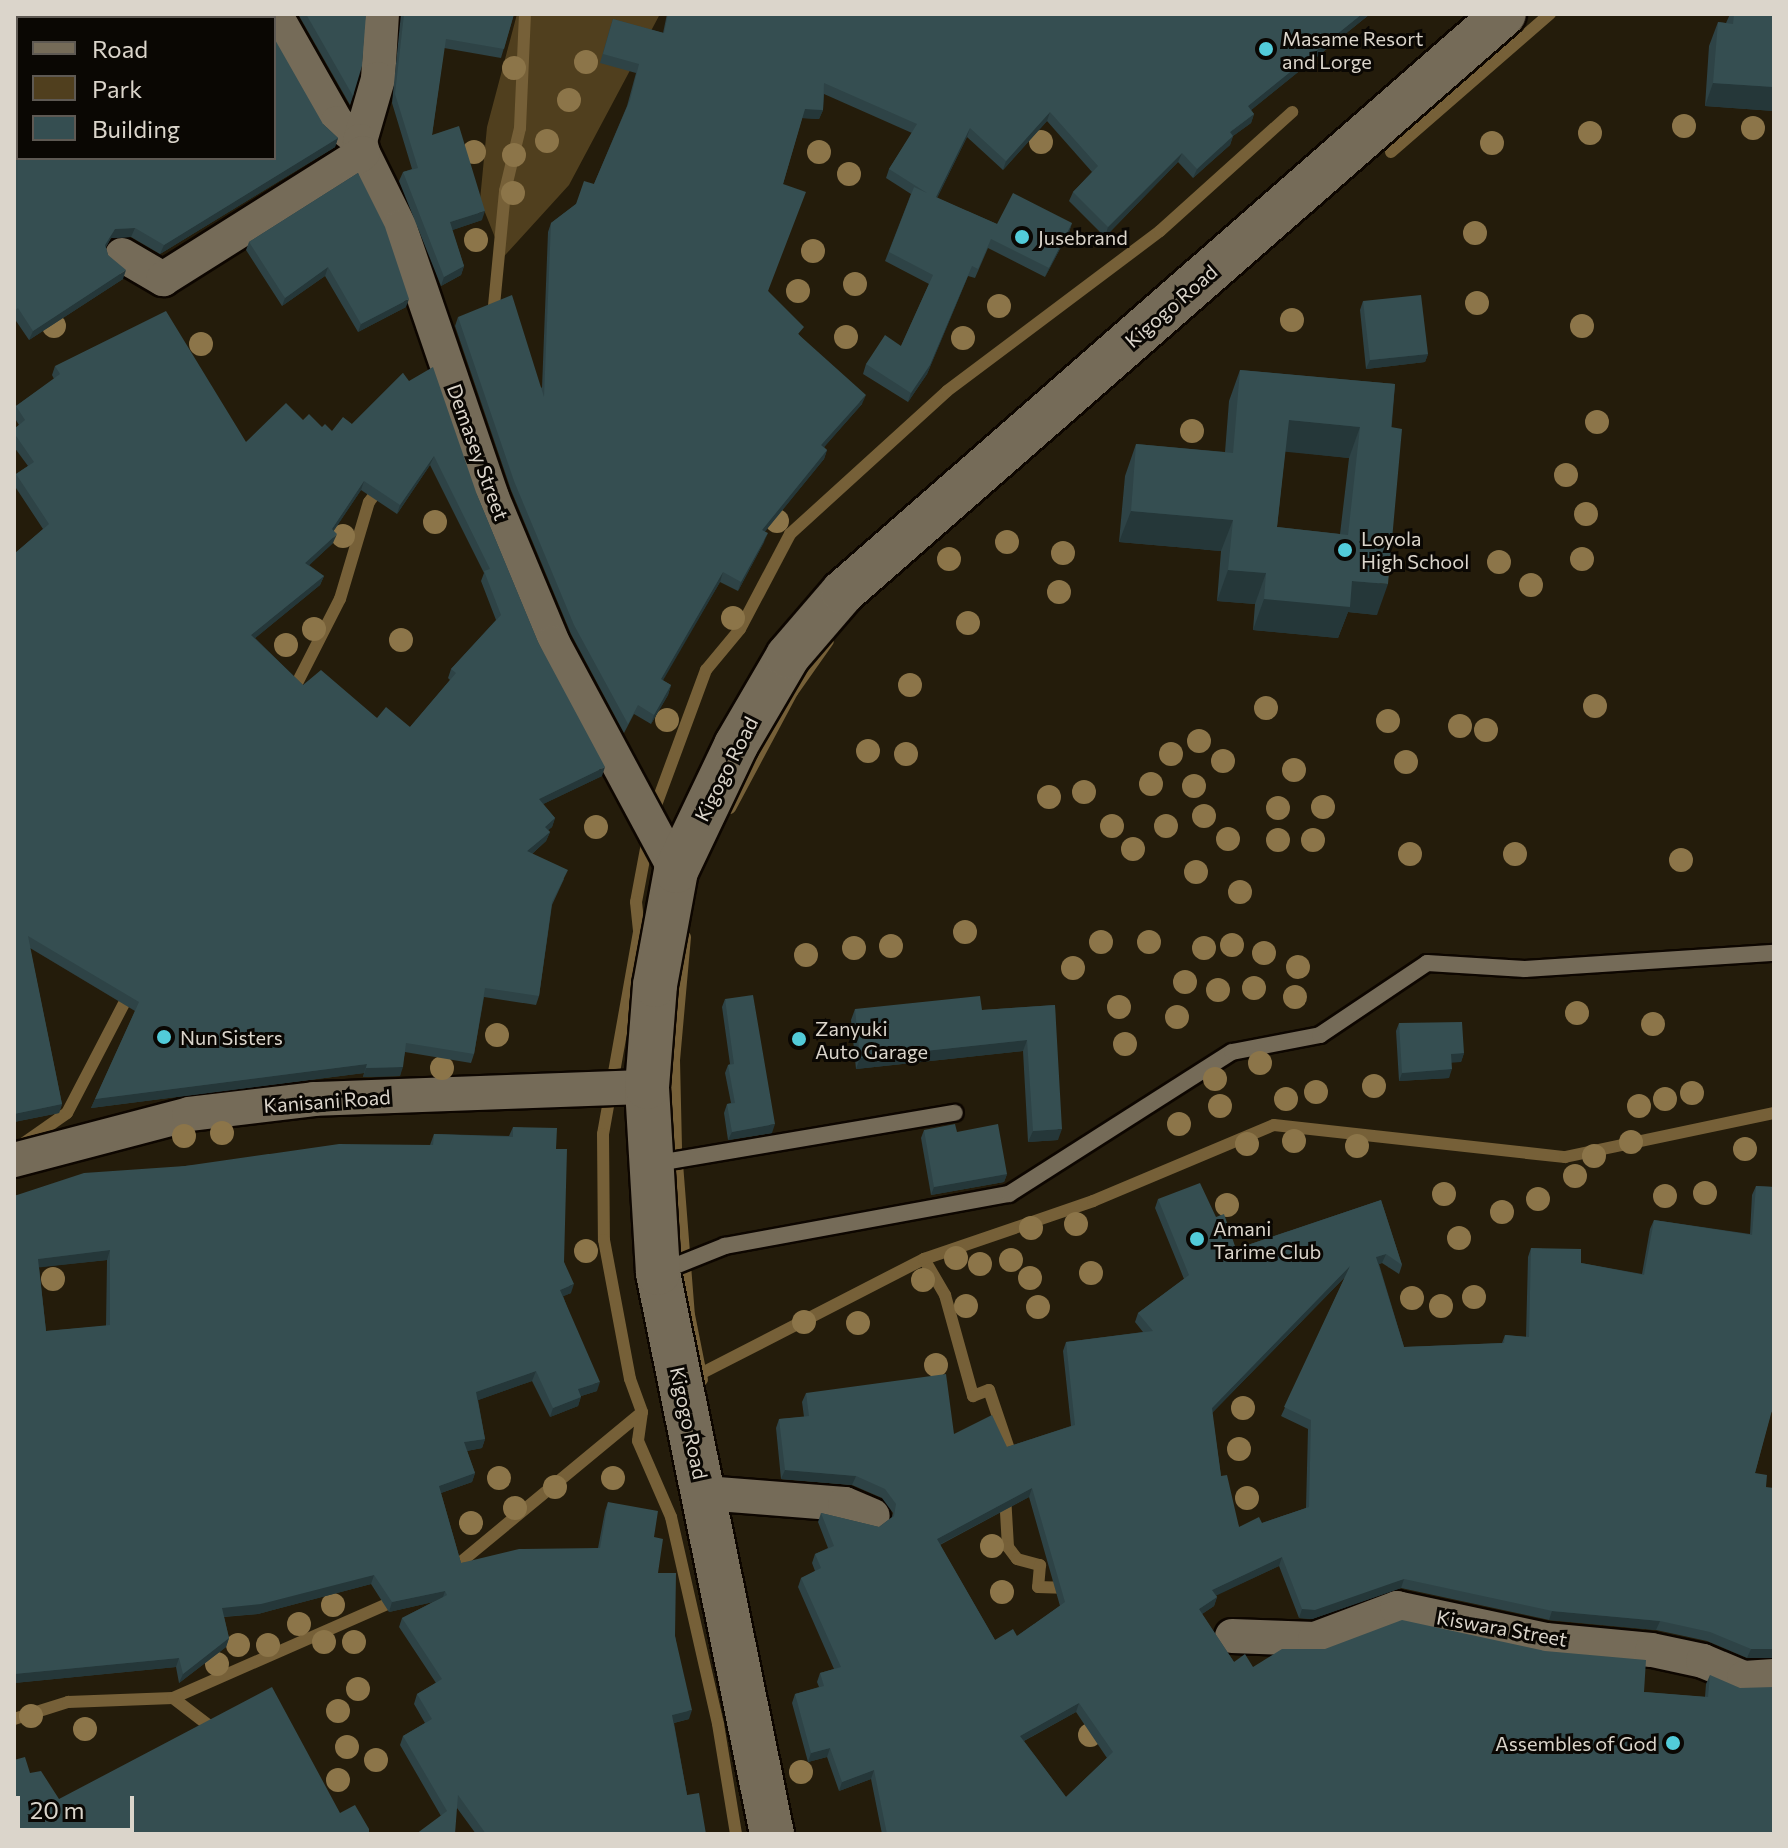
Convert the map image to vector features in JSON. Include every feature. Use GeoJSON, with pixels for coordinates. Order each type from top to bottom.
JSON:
{"type":"FeatureCollection","features":[{"type":"Feature","properties":{"kind":"main road","name":"Kigogo Road"},"geometry":{"type":"LineString","coordinates":[[772,1834],[658,1273],[647,1087],[655,985],[676,871],[736,745],[788,656],[843,592],[1504,14]]}},
{"type":"Feature","properties":{"kind":"street"},"geometry":{"type":"LineString","coordinates":[[275,14],[323,102],[337,123],[362,147]]}},
{"type":"Feature","properties":{"kind":"street"},"geometry":{"type":"LineString","coordinates":[[122,255],[163,279],[362,147],[378,79],[382,14]]}},
{"type":"Feature","properties":{"kind":"street","name":"Demasey Street"},"geometry":{"type":"LineString","coordinates":[[362,147],[400,228],[492,497],[553,643],[676,871]]}},
{"type":"Feature","properties":{"kind":"street","name":"Kanisani Road"},"geometry":{"type":"LineString","coordinates":[[14,1160],[189,1114],[314,1099],[647,1087]]}},
{"type":"Feature","properties":{"kind":"street"},"geometry":{"type":"LineString","coordinates":[[705,1493],[845,1504],[873,1516]]}},
{"type":"Feature","properties":{"kind":"street","name":"Kiswara Street"},"geometry":{"type":"LineString","coordinates":[[1232,1636],[1315,1639],[1397,1608],[1546,1640],[1652,1650],[1703,1661],[1744,1678],[1774,1676]]}},
{"type":"Feature","properties":{"kind":"lane"},"geometry":{"type":"LineString","coordinates":[[658,1273],[725,1246],[1009,1194],[1232,1052],[1320,1035],[1427,963],[1525,969],[1774,953]]}},
{"type":"Feature","properties":{"kind":"lane"},"geometry":{"type":"LineString","coordinates":[[651,1164],[955,1113]]}},
{"type":"Feature","properties":{"kind":"green space"},"geometry":{"type":"Polygon","coordinates":[[[517,14],[660,14],[569,185],[497,264],[498,245],[480,200],[487,127],[517,14]]]}},
{"type":"Feature","properties":{"kind":"building"},"geometry":{"type":"Polygon","coordinates":[[[14,14],[124,14],[16,16],[16,96],[14,14]]]}},
{"type":"Feature","properties":{"kind":"building"},"geometry":{"type":"Polygon","coordinates":[[[204,14],[262,16],[206,16],[204,14]]]}},
{"type":"Feature","properties":{"kind":"building"},"geometry":{"type":"Polygon","coordinates":[[[306,14],[366,14],[362,66],[353,96],[306,14]]]}},
{"type":"Feature","properties":{"kind":"building"},"geometry":{"type":"Polygon","coordinates":[[[404,14],[514,14],[504,49],[446,39],[432,135],[459,126],[485,211],[450,222],[464,266],[444,277],[403,172],[418,168],[395,94],[404,14]]]}},
{"type":"Feature","properties":{"kind":"building"},"geometry":{"type":"Polygon","coordinates":[[[668,14],[1362,14],[1248,106],[1254,114],[1230,132],[1233,136],[1197,169],[1182,153],[1108,227],[1073,192],[1098,166],[1050,112],[1006,161],[970,128],[936,197],[997,224],[1013,193],[1072,223],[1049,268],[991,239],[978,269],[972,266],[930,365],[911,393],[866,364],[885,335],[901,346],[933,275],[889,252],[914,187],[927,193],[889,169],[917,124],[824,83],[823,110],[805,109],[783,184],[806,192],[768,291],[804,327],[798,334],[866,395],[821,445],[827,450],[762,530],[768,533],[741,582],[723,572],[661,679],[671,685],[654,715],[638,705],[628,724],[574,625],[514,481],[458,317],[512,295],[544,397],[551,223],[576,204],[584,181],[594,184],[630,100],[639,64],[603,54],[613,19],[664,33],[668,14]]]}},
{"type":"Feature","properties":{"kind":"building"},"geometry":{"type":"Polygon","coordinates":[[[1734,14],[1774,14],[1774,87],[1713,83],[1718,22],[1733,24],[1734,14]]]}},
{"type":"Feature","properties":{"kind":"building"},"geometry":{"type":"Polygon","coordinates":[[[276,42],[323,124],[338,138],[164,245],[135,228],[115,229],[105,245],[108,255],[126,270],[33,331],[18,308],[14,311],[14,100],[16,160],[276,160],[276,42]]]}},
{"type":"Feature","properties":{"kind":"building"},"geometry":{"type":"Polygon","coordinates":[[[358,173],[385,227],[409,299],[361,324],[328,267],[285,298],[249,242],[358,173]]]}},
{"type":"Feature","properties":{"kind":"building"},"geometry":{"type":"Polygon","coordinates":[[[1421,295],[1428,354],[1370,360],[1363,301],[1421,295]]]}},
{"type":"Feature","properties":{"kind":"building"},"geometry":{"type":"Polygon","coordinates":[[[166,311],[246,442],[286,403],[303,420],[309,414],[322,427],[325,424],[332,431],[343,417],[352,424],[403,373],[409,381],[433,367],[477,495],[538,642],[605,767],[539,799],[555,818],[545,827],[550,832],[527,851],[568,870],[552,902],[539,996],[485,988],[474,1054],[406,1043],[403,1067],[366,1068],[367,1064],[95,1099],[139,1002],[28,936],[62,1104],[14,1114],[14,554],[49,524],[16,474],[34,462],[14,429],[25,420],[16,406],[60,374],[55,366],[166,311]],[[434,456],[400,505],[364,481],[332,529],[337,534],[305,563],[324,576],[251,635],[303,685],[321,670],[377,718],[386,707],[410,727],[456,673],[451,669],[501,615],[484,571],[490,569],[434,456]]]}},
{"type":"Feature","properties":{"kind":"building"},"geometry":{"type":"Polygon","coordinates":[[[1240,370],[1395,384],[1391,427],[1402,429],[1388,584],[1352,581],[1350,607],[1264,599],[1266,573],[1228,570],[1233,520],[1131,511],[1136,444],[1233,453],[1240,370]],[[1289,420],[1277,527],[1348,535],[1360,427],[1289,420]]]}},
{"type":"Feature","properties":{"kind":"building"},"geometry":{"type":"Polygon","coordinates":[[[753,995],[775,1124],[732,1132],[727,1104],[735,1103],[728,1065],[734,1064],[725,999],[753,995]]]}},
{"type":"Feature","properties":{"kind":"building"},"geometry":{"type":"Polygon","coordinates":[[[980,996],[982,1010],[1055,1005],[1062,1129],[1033,1131],[1027,1040],[860,1058],[855,1009],[980,996]]]}},
{"type":"Feature","properties":{"kind":"building"},"geometry":{"type":"Polygon","coordinates":[[[1462,1022],[1464,1053],[1451,1054],[1452,1069],[1402,1073],[1399,1023],[1462,1022]]]}},
{"type":"Feature","properties":{"kind":"building"},"geometry":{"type":"Polygon","coordinates":[[[955,1124],[957,1132],[998,1124],[1007,1174],[934,1187],[924,1130],[955,1124]]]}},
{"type":"Feature","properties":{"kind":"building"},"geometry":{"type":"Polygon","coordinates":[[[513,1127],[557,1128],[556,1149],[567,1149],[564,1262],[574,1284],[560,1290],[600,1382],[578,1389],[581,1397],[553,1408],[536,1371],[476,1392],[485,1439],[464,1442],[475,1473],[439,1486],[461,1563],[519,1549],[600,1548],[608,1502],[658,1511],[654,1537],[663,1539],[658,1573],[676,1573],[675,1636],[692,1710],[672,1715],[687,1795],[699,1793],[706,1834],[486,1834],[458,1795],[455,1834],[416,1834],[447,1811],[403,1736],[432,1719],[417,1694],[442,1679],[402,1618],[447,1595],[445,1591],[392,1602],[374,1575],[261,1604],[222,1608],[229,1638],[183,1674],[179,1658],[14,1674],[14,1196],[84,1173],[185,1166],[339,1144],[433,1145],[434,1134],[513,1137],[513,1127]],[[110,1250],[38,1259],[46,1331],[110,1325],[110,1250]]]}},
{"type":"Feature","properties":{"kind":"building"},"geometry":{"type":"Polygon","coordinates":[[[1200,1183],[1216,1217],[1224,1214],[1236,1249],[1381,1200],[1402,1265],[1386,1254],[1376,1257],[1404,1347],[1504,1343],[1505,1335],[1529,1337],[1531,1248],[1581,1249],[1581,1263],[1644,1275],[1654,1220],[1752,1235],[1756,1186],[1774,1187],[1774,1403],[1755,1473],[1767,1475],[1766,1487],[1774,1488],[1774,1649],[1751,1649],[1710,1632],[1660,1621],[1552,1611],[1404,1579],[1315,1610],[1302,1609],[1282,1557],[1212,1590],[1217,1597],[1199,1609],[1234,1662],[1245,1654],[1253,1667],[1282,1649],[1325,1649],[1402,1620],[1545,1651],[1646,1660],[1644,1692],[1708,1697],[1710,1675],[1740,1688],[1774,1687],[1774,1834],[887,1834],[874,1770],[842,1782],[830,1748],[811,1753],[795,1694],[824,1686],[820,1673],[841,1667],[801,1578],[821,1568],[815,1554],[834,1546],[821,1513],[879,1527],[894,1516],[896,1504],[885,1489],[856,1476],[785,1470],[779,1419],[809,1416],[806,1393],[946,1374],[954,1434],[992,1415],[1007,1447],[1075,1425],[1066,1342],[1153,1331],[1138,1313],[1189,1275],[1158,1199],[1200,1183]],[[1350,1266],[1212,1408],[1221,1476],[1227,1475],[1239,1527],[1259,1517],[1262,1523],[1309,1507],[1311,1420],[1284,1407],[1350,1266]],[[1032,1488],[937,1539],[995,1640],[1013,1629],[1017,1636],[1065,1602],[1032,1488]],[[1079,1703],[1020,1736],[1066,1797],[1113,1752],[1079,1703]]]}},
{"type":"Feature","properties":{"kind":"building"},"geometry":{"type":"Polygon","coordinates":[[[272,1687],[340,1813],[355,1805],[369,1834],[14,1834],[14,1760],[25,1757],[30,1773],[41,1771],[59,1799],[272,1687]]]}},
{"type":"Feature","properties":{"kind":"waterway"},"geometry":{"type":"LineString","coordinates":[[493,316],[505,191],[520,128],[525,14]]}},
{"type":"Feature","properties":{"kind":"waterway"},"geometry":{"type":"LineString","coordinates":[[1391,152],[1550,14]]}},
{"type":"Feature","properties":{"kind":"waterway"},"geometry":{"type":"LineString","coordinates":[[652,816],[706,670],[740,629],[790,534],[947,391],[1160,231],[1292,112]]}},
{"type":"Feature","properties":{"kind":"waterway"},"geometry":{"type":"LineString","coordinates":[[291,695],[340,599],[369,502],[381,486]]}},
{"type":"Feature","properties":{"kind":"waterway"},"geometry":{"type":"LineString","coordinates":[[730,808],[792,692],[828,641]]}},
{"type":"Feature","properties":{"kind":"waterway"},"geometry":{"type":"LineString","coordinates":[[648,838],[636,902],[639,932],[603,1134],[604,1240],[630,1379],[642,1412],[638,1441],[671,1517],[718,1724],[736,1834]]}},
{"type":"Feature","properties":{"kind":"waterway"},"geometry":{"type":"LineString","coordinates":[[685,937],[674,1060],[676,1151],[689,1315],[702,1380]]}},
{"type":"Feature","properties":{"kind":"waterway"},"geometry":{"type":"LineString","coordinates":[[17,1148],[67,1113],[130,992]]}},
{"type":"Feature","properties":{"kind":"waterway"},"geometry":{"type":"LineString","coordinates":[[702,1373],[924,1259],[1093,1201],[1274,1125],[1565,1157],[1774,1113]]}},
{"type":"Feature","properties":{"kind":"waterway"},"geometry":{"type":"LineString","coordinates":[[924,1259],[945,1295],[973,1396],[989,1390],[1013,1461]]}},
{"type":"Feature","properties":{"kind":"waterway"},"geometry":{"type":"LineString","coordinates":[[450,1571],[642,1412]]}},
{"type":"Feature","properties":{"kind":"waterway"},"geometry":{"type":"LineString","coordinates":[[1005,1495],[1008,1547],[1017,1559],[1040,1565],[1038,1587],[1069,1588]]}},
{"type":"Feature","properties":{"kind":"waterway"},"geometry":{"type":"LineString","coordinates":[[14,1719],[68,1702],[173,1698],[399,1599]]}},
{"type":"Feature","properties":{"kind":"waterway"},"geometry":{"type":"LineString","coordinates":[[173,1698],[216,1731]]}},
{"type":"Feature","properties":{"kind":"place","name":"Masame Resort and Lorge"},"geometry":{"type":"Point","coordinates":[1266,49]}},
{"type":"Feature","properties":{"kind":"place","name":"Jusebrand"},"geometry":{"type":"Point","coordinates":[1022,237]}},
{"type":"Feature","properties":{"kind":"place","name":"Loyola High School"},"geometry":{"type":"Point","coordinates":[1345,550]}},
{"type":"Feature","properties":{"kind":"place","name":"Nun Sisters"},"geometry":{"type":"Point","coordinates":[164,1037]}},
{"type":"Feature","properties":{"kind":"place","name":"Zanyuki Auto Garage"},"geometry":{"type":"Point","coordinates":[799,1039]}},
{"type":"Feature","properties":{"kind":"place","name":"Amani Tarime Club"},"geometry":{"type":"Point","coordinates":[1197,1239]}},
{"type":"Feature","properties":{"kind":"place","name":"Assembles of God"},"geometry":{"type":"Point","coordinates":[1673,1743]}}]}
